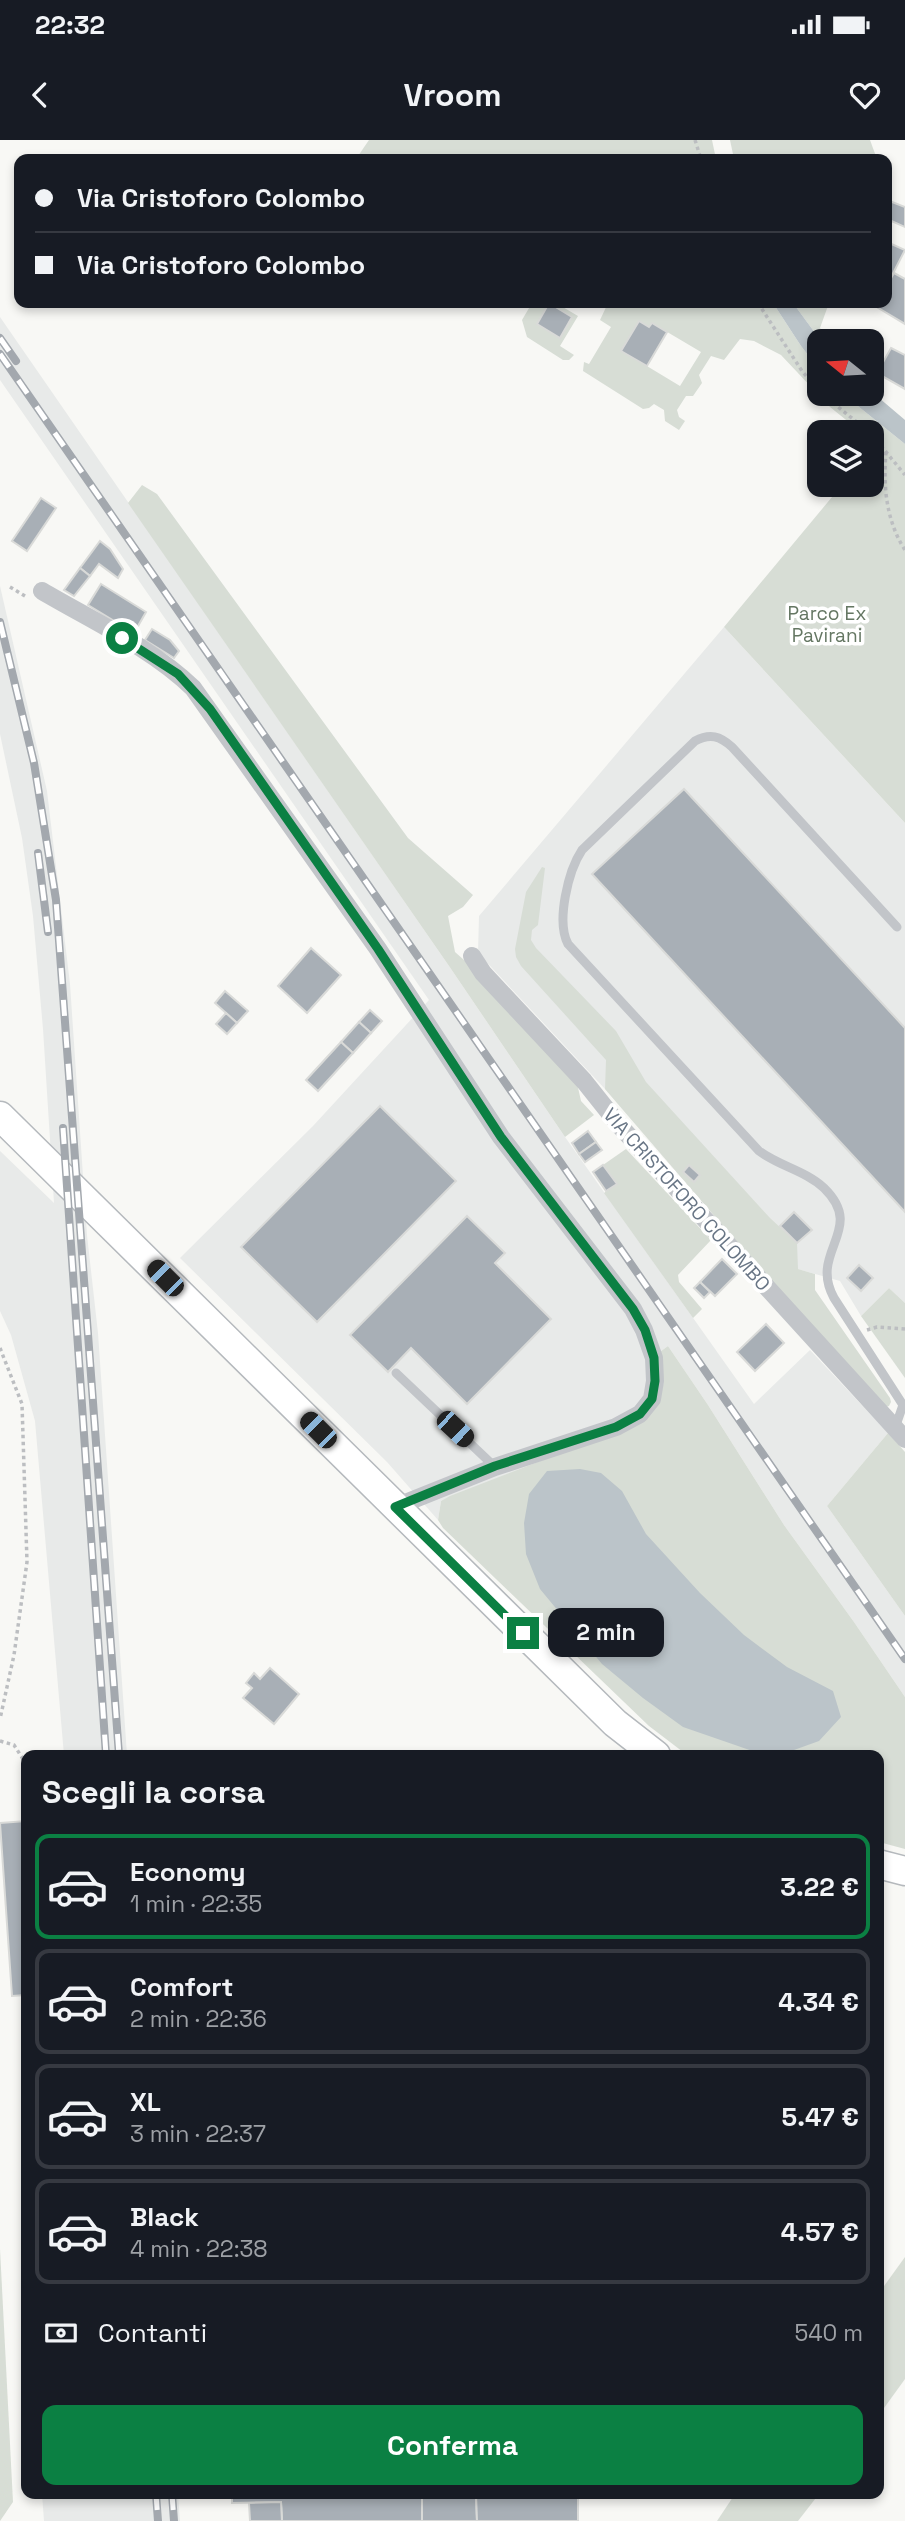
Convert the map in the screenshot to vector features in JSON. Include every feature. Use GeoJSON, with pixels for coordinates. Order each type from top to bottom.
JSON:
{"type":"FeatureCollection","features":[{"type":"Feature","properties":{"kind":"main road"},"geometry":{"type":"LineString","coordinates":[[0,1116],[615,1723],[650,1750]]}},
{"type":"Feature","properties":{"kind":"main road"},"geometry":{"type":"LineString","coordinates":[[884,1866],[905,1871]]}},
{"type":"Feature","properties":{"kind":"street"},"geometry":{"type":"LineString","coordinates":[[42,591],[142,650],[178,674],[193,688],[378,949],[501,1137],[626,1299],[645,1330],[654,1358],[655,1381],[652,1399],[640,1414],[616,1427],[495,1466],[395,1507]]}},
{"type":"Feature","properties":{"kind":"street","name":"VIA CRISTOFORO COLOMBO"},"geometry":{"type":"LineString","coordinates":[[472,956],[483,973],[584,1081],[628,1135],[900,1434]]}},
{"type":"Feature","properties":{"kind":"lane"},"geometry":{"type":"LineString","coordinates":[[897,927],[732,747],[715,737],[705,736],[695,741],[582,850],[573,867],[562,918],[562,928],[568,944],[759,1151],[809,1177],[835,1200],[841,1210],[842,1221],[828,1264],[828,1284],[834,1298],[903,1405],[900,1434]]}},
{"type":"Feature","properties":{"kind":"lane"},"geometry":{"type":"LineString","coordinates":[[396,1373],[495,1466]]}},
{"type":"Feature","properties":{"kind":"path"},"geometry":{"type":"LineString","coordinates":[[761,308],[807,377]]}},
{"type":"Feature","properties":{"kind":"path"},"geometry":{"type":"LineString","coordinates":[[837,406],[854,420]]}},
{"type":"Feature","properties":{"kind":"path"},"geometry":{"type":"LineString","coordinates":[[884,450],[905,475]]}},
{"type":"Feature","properties":{"kind":"path"},"geometry":{"type":"LineString","coordinates":[[886,452],[885,488],[888,509],[895,534],[905,550]]}},
{"type":"Feature","properties":{"kind":"path"},"geometry":{"type":"LineString","coordinates":[[859,1334],[877,1327],[905,1329]]}},
{"type":"Feature","properties":{"kind":"path"},"geometry":{"type":"LineString","coordinates":[[0,1348],[22,1404],[27,1562],[14,1655],[0,1719]]}},
{"type":"Feature","properties":{"kind":"path"},"geometry":{"type":"LineString","coordinates":[[0,1741],[14,1745],[21,1756]]}},
{"type":"Feature","properties":{"kind":"shaded area"},"geometry":{"type":"Polygon","coordinates":[[[776,308],[797,308],[812,329],[807,329],[807,354],[776,308]]]}},
{"type":"Feature","properties":{"kind":"shaded area"},"geometry":{"type":"Polygon","coordinates":[[[0,317],[565,1137],[754,1404],[810,1350],[888,1433],[827,1506],[905,1616],[905,1697],[784,1525],[668,1346],[657,1354],[665,1381],[659,1403],[642,1420],[441,1501],[438,1520],[387,1462],[180,1258],[313,1126],[429,1000],[0,380],[0,317]]]}},
{"type":"Feature","properties":{"kind":"shaded area"},"geometry":{"type":"Polygon","coordinates":[[[884,402],[905,420],[905,444],[884,427],[884,420],[875,420],[858,406],[884,406],[884,402]]]}},
{"type":"Feature","properties":{"kind":"shaded area"},"geometry":{"type":"Polygon","coordinates":[[[0,586],[47,791],[70,984],[87,1235],[98,1333],[127,1750],[64,1750],[35,1421],[11,1335],[0,1311],[0,1151],[54,1203],[33,916],[22,838],[0,734],[0,586]]]}},
{"type":"Feature","properties":{"kind":"shaded area"},"geometry":{"type":"Polygon","coordinates":[[[724,627],[905,823],[905,1303],[889,1288],[861,1316],[840,1281],[748,1255],[605,1089],[478,953],[479,916],[724,627]]]}},
{"type":"Feature","properties":{"kind":"shaded area"},"geometry":{"type":"Polygon","coordinates":[[[580,1469],[601,1473],[622,1491],[646,1534],[700,1593],[744,1635],[787,1667],[833,1691],[841,1717],[819,1741],[794,1750],[750,1750],[683,1727],[602,1664],[540,1589],[526,1554],[524,1523],[529,1494],[547,1471],[580,1469]]]}},
{"type":"Feature","properties":{"kind":"shaded area"},"geometry":{"type":"Polygon","coordinates":[[[42,2499],[178,2499],[180,2521],[44,2521],[42,2499]]]}},
{"type":"Feature","properties":{"kind":"green space"},"geometry":{"type":"Polygon","coordinates":[[[369,140],[712,140],[715,154],[359,154],[369,140]]]}},
{"type":"Feature","properties":{"kind":"green space"},"geometry":{"type":"Polygon","coordinates":[[[730,140],[870,140],[875,154],[733,154],[730,140]]]}},
{"type":"Feature","properties":{"kind":"green space"},"geometry":{"type":"Polygon","coordinates":[[[529,308],[564,308],[578,316],[560,346],[574,355],[569,360],[563,360],[527,337],[522,320],[529,308]]]}},
{"type":"Feature","properties":{"kind":"green space","name":"Parco Ex Pavirani"},"geometry":{"type":"Polygon","coordinates":[[[606,308],[776,308],[807,354],[807,383],[781,355],[754,341],[740,339],[724,360],[711,356],[699,375],[702,383],[693,396],[686,396],[677,410],[679,417],[685,421],[679,430],[665,421],[664,410],[654,404],[643,409],[583,371],[584,362],[589,364],[611,327],[600,320],[606,308]],[[639,321],[622,351],[680,386],[701,352],[652,323],[649,327],[639,321]]]}},
{"type":"Feature","properties":{"kind":"green space"},"geometry":{"type":"Polygon","coordinates":[[[797,308],[827,308],[820,328],[812,329],[797,308]]]}},
{"type":"Feature","properties":{"kind":"green space","name":"Parco Ex Pavirani"},"geometry":{"type":"Polygon","coordinates":[[[858,406],[875,420],[846,420],[830,407],[858,406]]]}},
{"type":"Feature","properties":{"kind":"green space","name":"Parco Ex Pavirani"},"geometry":{"type":"Polygon","coordinates":[[[884,427],[905,444],[905,823],[724,627],[832,497],[884,497],[884,427]]]}},
{"type":"Feature","properties":{"kind":"green space"},"geometry":{"type":"Polygon","coordinates":[[[142,485],[157,494],[408,838],[473,895],[463,907],[448,916],[455,952],[577,1083],[581,1101],[594,1115],[565,1137],[128,503],[142,485]]]}},
{"type":"Feature","properties":{"kind":"green space"},"geometry":{"type":"Polygon","coordinates":[[[542,867],[545,868],[538,925],[532,930],[531,940],[536,948],[616,1031],[646,1082],[770,1218],[797,1243],[798,1269],[815,1274],[815,1290],[890,1398],[889,1406],[886,1407],[748,1255],[605,1089],[606,1060],[521,966],[515,949],[526,892],[542,867]]]}},
{"type":"Feature","properties":{"kind":"green space"},"geometry":{"type":"Polygon","coordinates":[[[626,1149],[711,1240],[678,1275],[679,1282],[702,1309],[693,1318],[604,1193],[616,1184],[603,1165],[626,1149]]]}},
{"type":"Feature","properties":{"kind":"green space"},"geometry":{"type":"Polygon","coordinates":[[[889,1288],[905,1303],[905,1378],[861,1316],[889,1288]]]}},
{"type":"Feature","properties":{"kind":"green space"},"geometry":{"type":"Polygon","coordinates":[[[668,1346],[784,1525],[905,1697],[905,1849],[884,1843],[884,1750],[680,1750],[649,1726],[443,1528],[438,1520],[441,1501],[450,1496],[615,1432],[659,1403],[664,1381],[657,1354],[668,1346]]]}},
{"type":"Feature","properties":{"kind":"green space"},"geometry":{"type":"Polygon","coordinates":[[[888,1433],[905,1452],[905,1616],[827,1506],[888,1433]]]}},
{"type":"Feature","properties":{"kind":"green space"},"geometry":{"type":"Polygon","coordinates":[[[0,2249],[13,2502],[0,2521],[0,2249]]]}},
{"type":"Feature","properties":{"kind":"green space"},"geometry":{"type":"Polygon","coordinates":[[[905,2257],[905,2379],[884,2408],[884,2286],[905,2257]]]}},
{"type":"Feature","properties":{"kind":"green space"},"geometry":{"type":"Polygon","coordinates":[[[732,2499],[815,2499],[798,2521],[717,2521],[732,2499]]]}},
{"type":"Feature","properties":{"kind":"building"},"geometry":{"type":"Polygon","coordinates":[[[892,202],[905,207],[905,227],[892,221],[892,202]]]}},
{"type":"Feature","properties":{"kind":"building"},"geometry":{"type":"Polygon","coordinates":[[[892,244],[905,250],[892,275],[892,244]]]}},
{"type":"Feature","properties":{"kind":"building"},"geometry":{"type":"Polygon","coordinates":[[[894,273],[905,279],[905,324],[878,308],[892,308],[894,273]]]}},
{"type":"Feature","properties":{"kind":"building"},"geometry":{"type":"Polygon","coordinates":[[[546,308],[557,308],[572,317],[560,338],[537,324],[546,308]]]}},
{"type":"Feature","properties":{"kind":"building"},"geometry":{"type":"Polygon","coordinates":[[[639,321],[649,327],[652,323],[667,332],[647,366],[621,351],[639,321]]]}},
{"type":"Feature","properties":{"kind":"building"},"geometry":{"type":"Polygon","coordinates":[[[891,348],[905,355],[905,389],[884,377],[884,360],[891,348]]]}},
{"type":"Feature","properties":{"kind":"building"},"geometry":{"type":"Polygon","coordinates":[[[41,498],[56,508],[27,551],[12,541],[41,498]]]}},
{"type":"Feature","properties":{"kind":"building"},"geometry":{"type":"Polygon","coordinates":[[[100,541],[110,549],[123,569],[118,578],[99,564],[90,576],[80,568],[100,541]]]}},
{"type":"Feature","properties":{"kind":"building"},"geometry":{"type":"Polygon","coordinates":[[[80,568],[90,576],[74,596],[64,590],[80,568]]]}},
{"type":"Feature","properties":{"kind":"building"},"geometry":{"type":"Polygon","coordinates":[[[101,584],[146,612],[134,633],[88,605],[101,584]]]}},
{"type":"Feature","properties":{"kind":"building"},"geometry":{"type":"Polygon","coordinates":[[[152,629],[170,640],[179,651],[174,658],[145,640],[152,629]]]}},
{"type":"Feature","properties":{"kind":"building"},"geometry":{"type":"Polygon","coordinates":[[[684,789],[905,1028],[905,1212],[592,874],[684,789]]]}},
{"type":"Feature","properties":{"kind":"building"},"geometry":{"type":"Polygon","coordinates":[[[311,948],[341,975],[307,1013],[278,986],[311,948]]]}},
{"type":"Feature","properties":{"kind":"building"},"geometry":{"type":"Polygon","coordinates":[[[225,991],[248,1011],[237,1023],[215,1003],[225,991]]]}},
{"type":"Feature","properties":{"kind":"building"},"geometry":{"type":"Polygon","coordinates":[[[370,1010],[382,1021],[371,1033],[359,1022],[370,1010]]]}},
{"type":"Feature","properties":{"kind":"building"},"geometry":{"type":"Polygon","coordinates":[[[226,1013],[237,1023],[227,1034],[216,1024],[226,1013]]]}},
{"type":"Feature","properties":{"kind":"building"},"geometry":{"type":"Polygon","coordinates":[[[359,1022],[371,1033],[353,1053],[341,1042],[359,1022]]]}},
{"type":"Feature","properties":{"kind":"building"},"geometry":{"type":"Polygon","coordinates":[[[341,1042],[353,1053],[318,1091],[306,1080],[341,1042]]]}},
{"type":"Feature","properties":{"kind":"building"},"geometry":{"type":"Polygon","coordinates":[[[380,1106],[456,1181],[317,1322],[241,1247],[380,1106]]]}},
{"type":"Feature","properties":{"kind":"building"},"geometry":{"type":"Polygon","coordinates":[[[588,1131],[596,1142],[579,1154],[572,1143],[588,1131]]]}},
{"type":"Feature","properties":{"kind":"building"},"geometry":{"type":"Polygon","coordinates":[[[596,1142],[602,1150],[585,1162],[579,1154],[596,1142]]]}},
{"type":"Feature","properties":{"kind":"building"},"geometry":{"type":"Polygon","coordinates":[[[603,1165],[617,1184],[606,1191],[593,1172],[603,1165]]]}},
{"type":"Feature","properties":{"kind":"building"},"geometry":{"type":"Polygon","coordinates":[[[689,1165],[700,1175],[694,1182],[683,1172],[689,1165]]]}},
{"type":"Feature","properties":{"kind":"building"},"geometry":{"type":"Polygon","coordinates":[[[794,1212],[812,1230],[797,1243],[780,1226],[794,1212]]]}},
{"type":"Feature","properties":{"kind":"building"},"geometry":{"type":"Polygon","coordinates":[[[467,1216],[505,1253],[495,1263],[551,1319],[467,1404],[411,1348],[388,1372],[350,1335],[467,1216]]]}},
{"type":"Feature","properties":{"kind":"building"},"geometry":{"type":"Polygon","coordinates":[[[722,1259],[737,1274],[715,1296],[700,1282],[722,1259]]]}},
{"type":"Feature","properties":{"kind":"building"},"geometry":{"type":"Polygon","coordinates":[[[859,1265],[873,1278],[861,1291],[847,1278],[859,1265]]]}},
{"type":"Feature","properties":{"kind":"building"},"geometry":{"type":"Polygon","coordinates":[[[700,1282],[710,1292],[704,1298],[694,1288],[700,1282]]]}},
{"type":"Feature","properties":{"kind":"building"},"geometry":{"type":"Polygon","coordinates":[[[766,1324],[784,1343],[755,1371],[737,1352],[766,1324]]]}},
{"type":"Feature","properties":{"kind":"building"},"geometry":{"type":"Polygon","coordinates":[[[270,1668],[299,1694],[274,1724],[243,1698],[252,1688],[246,1683],[254,1673],[260,1679],[270,1668]]]}},
{"type":"Feature","properties":{"kind":"building"},"geometry":{"type":"Polygon","coordinates":[[[21,1821],[21,1995],[12,1996],[0,1823],[21,1821]]]}},
{"type":"Feature","properties":{"kind":"building"},"geometry":{"type":"Polygon","coordinates":[[[232,2499],[422,2499],[422,2521],[282,2521],[281,2502],[232,2503],[232,2499]]]}},
{"type":"Feature","properties":{"kind":"building"},"geometry":{"type":"Polygon","coordinates":[[[422,2499],[476,2499],[477,2521],[422,2521],[422,2499]]]}},
{"type":"Feature","properties":{"kind":"building"},"geometry":{"type":"Polygon","coordinates":[[[476,2499],[578,2499],[578,2521],[477,2521],[476,2499]]]}},
{"type":"Feature","properties":{"kind":"building"},"geometry":{"type":"Polygon","coordinates":[[[281,2502],[282,2521],[250,2521],[249,2503],[281,2502]]]}},
{"type":"Feature","properties":{"kind":"railway"},"geometry":{"type":"LineString","coordinates":[[0,338],[16,361]]}},
{"type":"Feature","properties":{"kind":"railway"},"geometry":{"type":"LineString","coordinates":[[0,354],[905,1659]]}},
{"type":"Feature","properties":{"kind":"railway"},"geometry":{"type":"LineString","coordinates":[[0,622],[34,763],[56,900],[119,1750]]}},
{"type":"Feature","properties":{"kind":"railway"},"geometry":{"type":"LineString","coordinates":[[38,853],[48,932]]}},
{"type":"Feature","properties":{"kind":"railway"},"geometry":{"type":"LineString","coordinates":[[63,1128],[106,1750]]}},
{"type":"Feature","properties":{"kind":"railway"},"geometry":{"type":"LineString","coordinates":[[156,2499],[158,2521]]}},
{"type":"Feature","properties":{"kind":"railway"},"geometry":{"type":"LineString","coordinates":[[172,2499],[174,2521]]}},
{"type":"Feature","properties":{"kind":"route"},"geometry":{"type":"LineString","coordinates":[[122,638],[178,674],[210,709],[378,949],[501,1137],[619,1290],[645,1330],[654,1358],[655,1381],[652,1399],[640,1414],[616,1427],[495,1466],[395,1507],[523,1633]]}}]}
